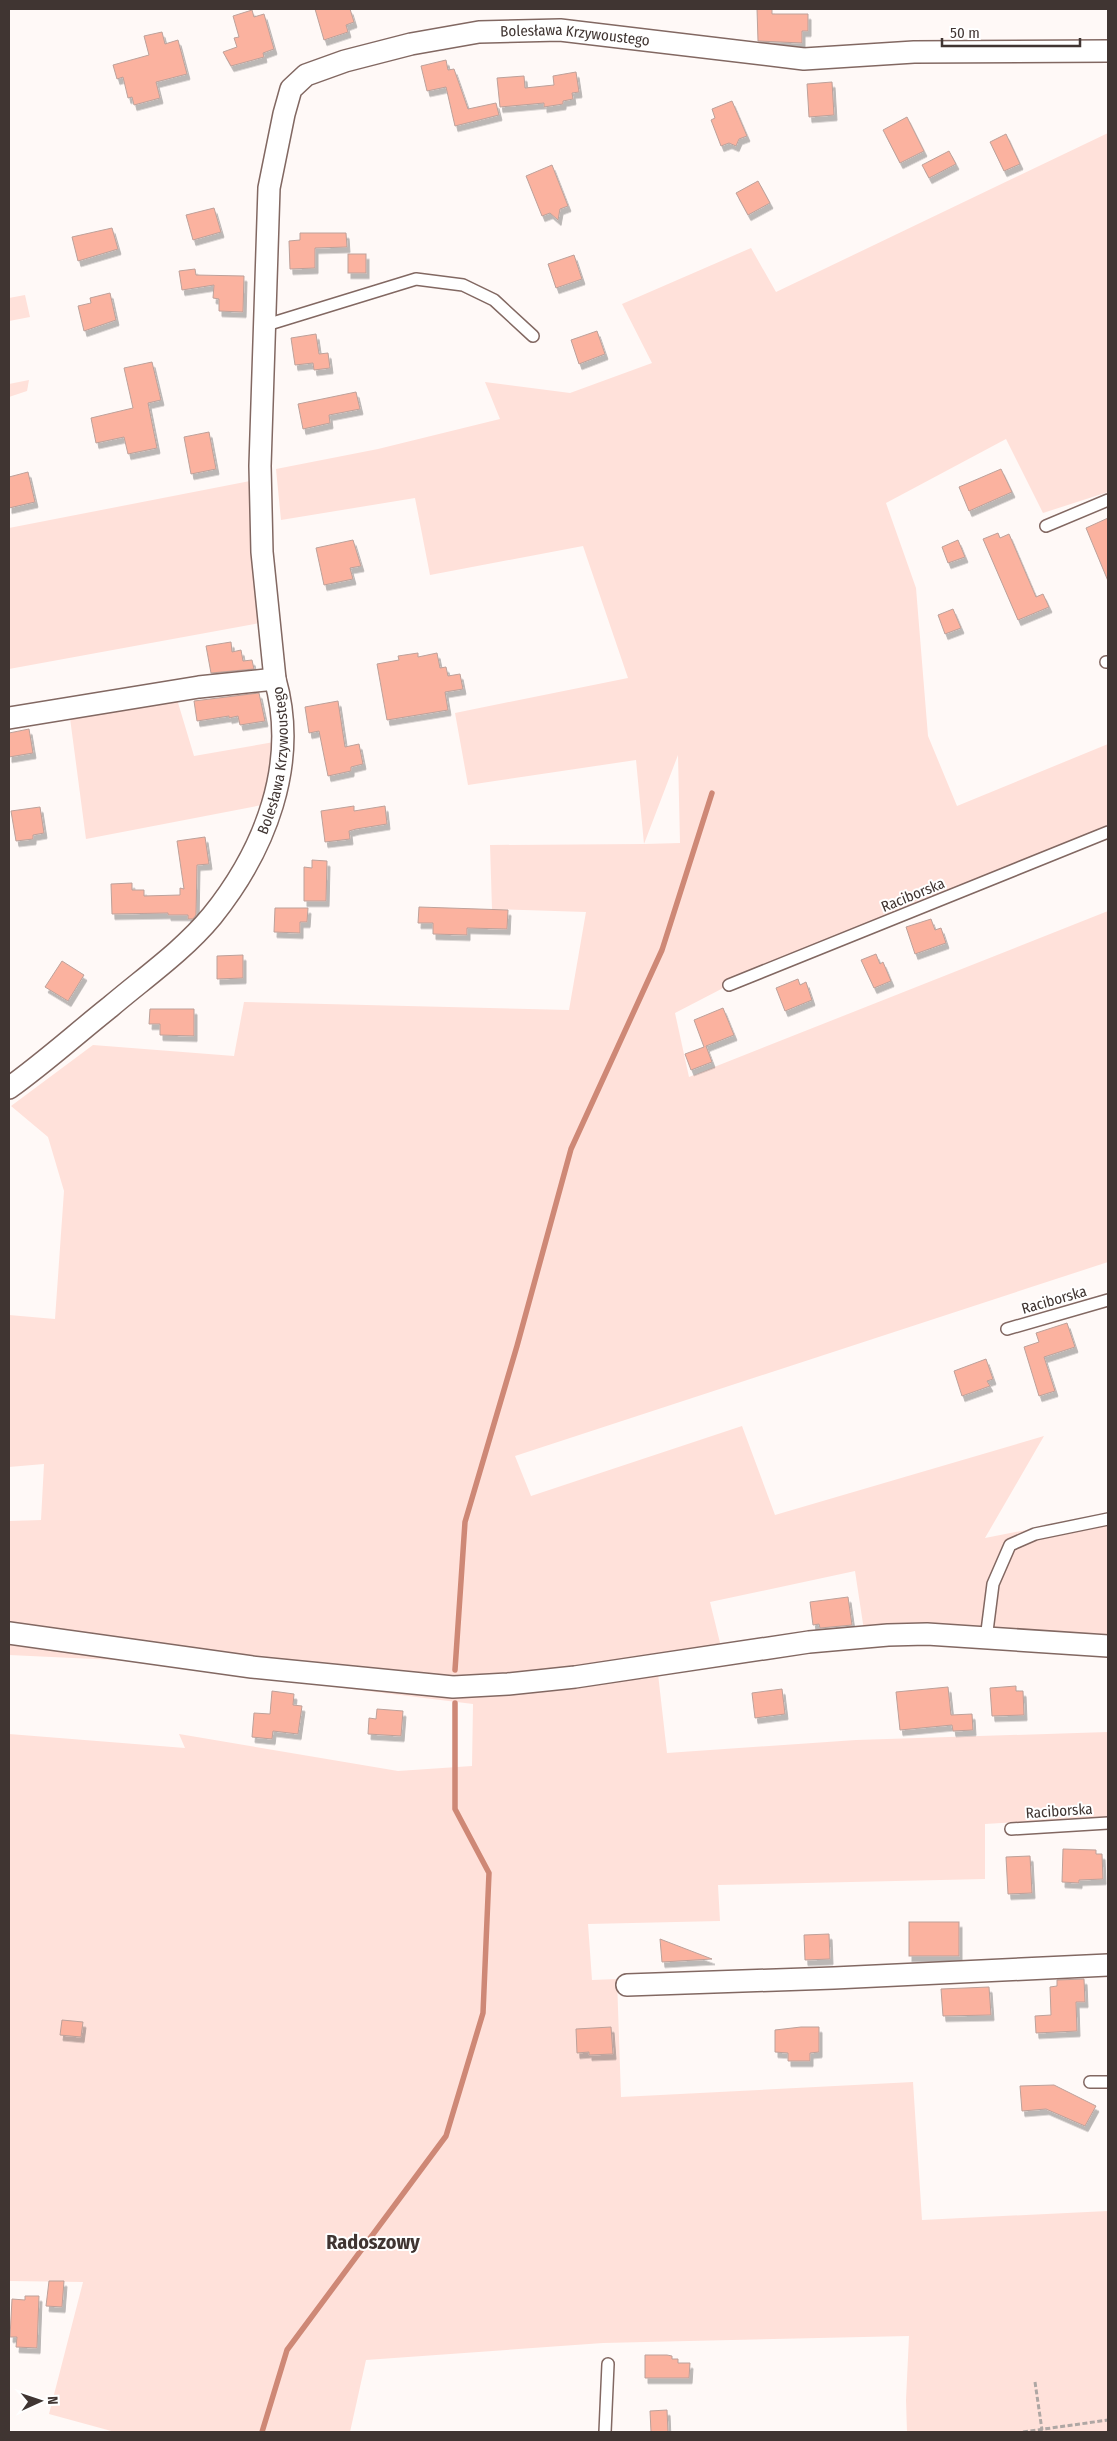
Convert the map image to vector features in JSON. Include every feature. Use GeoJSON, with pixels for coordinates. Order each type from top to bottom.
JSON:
{"type":"FeatureCollection","features":[{"type":"Feature","properties":{"kind":"street","name":"Bolesława Krzywoustego"},"geometry":{"type":"LineString","coordinates":[[9,1088],[176,952],[212,916],[251,858],[266,827],[277,789],[282,748],[279,695],[275,679],[262,552],[260,466],[269,188],[291,89],[306,75],[345,61],[411,44],[479,32],[560,30],[804,59],[914,52],[1108,51]]}},
{"type":"Feature","properties":{"kind":"street"},"geometry":{"type":"LineString","coordinates":[[9,718],[199,687],[275,679]]}},
{"type":"Feature","properties":{"kind":"street"},"geometry":{"type":"LineString","coordinates":[[9,1633],[252,1668],[453,1687],[508,1684],[575,1677],[809,1642],[864,1637],[927,1634],[1108,1646]]}},
{"type":"Feature","properties":{"kind":"street"},"geometry":{"type":"LineString","coordinates":[[627,1985],[834,1978],[1108,1965]]}},
{"type":"Feature","properties":{"kind":"lane"},"geometry":{"type":"LineString","coordinates":[[264,326],[416,279],[463,285],[494,300],[533,336]]}},
{"type":"Feature","properties":{"kind":"lane"},"geometry":{"type":"LineString","coordinates":[[1046,526],[1108,500]]}},
{"type":"Feature","properties":{"kind":"lane","name":"Raciborska"},"geometry":{"type":"LineString","coordinates":[[729,985],[1108,832]]}},
{"type":"Feature","properties":{"kind":"lane","name":"Raciborska"},"geometry":{"type":"LineString","coordinates":[[1007,1329],[1108,1300]]}},
{"type":"Feature","properties":{"kind":"lane"},"geometry":{"type":"LineString","coordinates":[[986,1639],[993,1584],[1010,1545],[1035,1534],[1108,1519]]}},
{"type":"Feature","properties":{"kind":"lane","name":"Raciborska"},"geometry":{"type":"LineString","coordinates":[[1011,1829],[1108,1822]]}},
{"type":"Feature","properties":{"kind":"lane"},"geometry":{"type":"LineString","coordinates":[[1090,2082],[1108,2082]]}},
{"type":"Feature","properties":{"kind":"lane"},"geometry":{"type":"LineString","coordinates":[[605,2432],[608,2364]]}},
{"type":"Feature","properties":{"kind":"path"},"geometry":{"type":"LineString","coordinates":[[1035,2382],[1042,2430]]}},
{"type":"Feature","properties":{"kind":"path"},"geometry":{"type":"LineString","coordinates":[[1023,2432],[1108,2420]]}},
{"type":"Feature","properties":{"kind":"shaded area"},"geometry":{"type":"Polygon","coordinates":[[[1108,133],[1108,492],[1043,513],[1006,439],[886,503],[916,588],[928,736],[957,806],[1108,744],[1108,832],[729,985],[675,1013],[689,1077],[1108,911],[1108,1262],[515,1456],[531,1496],[742,1426],[775,1515],[1044,1436],[985,1538],[1108,1514],[1108,1646],[865,1637],[855,1571],[710,1602],[723,1655],[657,1665],[667,1753],[856,1740],[1108,1732],[1108,1817],[985,1824],[985,1879],[718,1885],[720,1921],[588,1924],[592,1980],[617,1979],[621,2097],[913,2082],[922,2220],[1108,2211],[1108,2432],[907,2432],[906,2400],[909,2336],[603,2343],[366,2360],[350,2432],[115,2432],[49,2414],[83,2282],[9,2281],[9,1734],[185,1748],[179,1734],[398,1771],[472,1766],[473,1704],[116,1660],[9,1655],[9,1521],[41,1520],[44,1464],[9,1467],[9,1315],[55,1319],[64,1191],[48,1137],[11,1106],[93,1045],[234,1056],[244,1002],[569,1010],[586,912],[492,909],[490,845],[644,844],[636,760],[468,785],[455,713],[628,678],[583,546],[430,575],[415,498],[281,520],[276,469],[378,449],[500,419],[485,382],[570,393],[652,363],[622,304],[751,248],[776,292],[1108,133]],[[678,755],[644,844],[680,843],[678,755]]]}},
{"type":"Feature","properties":{"kind":"shaded area"},"geometry":{"type":"Polygon","coordinates":[[[25,295],[30,317],[9,321],[9,298],[25,295]]]}},
{"type":"Feature","properties":{"kind":"shaded area"},"geometry":{"type":"Polygon","coordinates":[[[29,380],[27,391],[9,397],[9,384],[29,380]]]}},
{"type":"Feature","properties":{"kind":"shaded area"},"geometry":{"type":"Polygon","coordinates":[[[250,481],[260,623],[9,669],[9,528],[250,481]]]}},
{"type":"Feature","properties":{"kind":"shaded area"},"geometry":{"type":"Polygon","coordinates":[[[176,696],[194,756],[274,742],[267,804],[86,839],[70,718],[176,696]]]}},
{"type":"Feature","properties":{"kind":"building"},"geometry":{"type":"Polygon","coordinates":[[[315,9],[350,9],[354,22],[346,25],[348,32],[324,40],[315,9]]]}},
{"type":"Feature","properties":{"kind":"building"},"geometry":{"type":"Polygon","coordinates":[[[757,9],[772,9],[772,14],[808,14],[808,31],[802,31],[802,43],[758,41],[757,9]]]}},
{"type":"Feature","properties":{"kind":"building"},"geometry":{"type":"Polygon","coordinates":[[[252,10],[254,17],[264,14],[274,49],[263,53],[264,57],[231,66],[223,52],[237,47],[234,38],[239,37],[233,16],[252,10]]]}},
{"type":"Feature","properties":{"kind":"building"},"geometry":{"type":"Polygon","coordinates":[[[162,32],[165,44],[178,40],[187,74],[156,82],[160,98],[134,105],[132,97],[128,98],[123,77],[117,79],[113,65],[149,55],[144,36],[162,32]]]}},
{"type":"Feature","properties":{"kind":"building"},"geometry":{"type":"Polygon","coordinates":[[[446,60],[448,70],[454,69],[468,109],[496,103],[499,115],[455,126],[446,87],[427,91],[421,66],[446,60]]]}},
{"type":"Feature","properties":{"kind":"building"},"geometry":{"type":"Polygon","coordinates":[[[576,72],[579,92],[572,93],[573,99],[563,101],[563,104],[544,107],[544,103],[500,107],[497,78],[524,76],[525,88],[554,85],[553,76],[576,72]]]}},
{"type":"Feature","properties":{"kind":"building"},"geometry":{"type":"Polygon","coordinates":[[[832,82],[834,115],[809,117],[807,84],[832,82]]]}},
{"type":"Feature","properties":{"kind":"building"},"geometry":{"type":"Polygon","coordinates":[[[732,101],[747,136],[739,139],[736,146],[729,143],[721,146],[711,120],[715,118],[712,109],[732,101]]]}},
{"type":"Feature","properties":{"kind":"building"},"geometry":{"type":"Polygon","coordinates":[[[907,117],[924,151],[900,163],[883,130],[907,117]]]}},
{"type":"Feature","properties":{"kind":"building"},"geometry":{"type":"Polygon","coordinates":[[[1006,134],[1020,164],[1004,171],[990,142],[1006,134]]]}},
{"type":"Feature","properties":{"kind":"building"},"geometry":{"type":"Polygon","coordinates":[[[949,151],[956,164],[929,178],[922,165],[949,151]]]}},
{"type":"Feature","properties":{"kind":"building"},"geometry":{"type":"Polygon","coordinates":[[[552,165],[568,206],[560,209],[558,220],[550,213],[542,216],[526,176],[552,165]]]}},
{"type":"Feature","properties":{"kind":"building"},"geometry":{"type":"Polygon","coordinates":[[[758,181],[770,203],[748,215],[736,193],[758,181]]]}},
{"type":"Feature","properties":{"kind":"building"},"geometry":{"type":"Polygon","coordinates":[[[214,208],[221,232],[193,240],[186,215],[214,208]]]}},
{"type":"Feature","properties":{"kind":"building"},"geometry":{"type":"Polygon","coordinates":[[[112,228],[118,249],[78,261],[72,237],[112,228]]]}},
{"type":"Feature","properties":{"kind":"building"},"geometry":{"type":"Polygon","coordinates":[[[300,233],[346,233],[347,247],[315,248],[315,268],[290,269],[289,241],[300,240],[300,233]]]}},
{"type":"Feature","properties":{"kind":"building"},"geometry":{"type":"Polygon","coordinates":[[[348,254],[366,254],[366,273],[348,273],[348,254]]]}},
{"type":"Feature","properties":{"kind":"building"},"geometry":{"type":"Polygon","coordinates":[[[574,255],[582,279],[556,288],[548,264],[574,255]]]}},
{"type":"Feature","properties":{"kind":"building"},"geometry":{"type":"Polygon","coordinates":[[[195,269],[196,275],[244,276],[243,312],[219,311],[219,299],[213,298],[214,285],[182,290],[179,271],[195,269]]]}},
{"type":"Feature","properties":{"kind":"building"},"geometry":{"type":"Polygon","coordinates":[[[110,293],[116,320],[84,331],[78,306],[91,303],[90,298],[110,293]]]}},
{"type":"Feature","properties":{"kind":"building"},"geometry":{"type":"Polygon","coordinates":[[[597,331],[605,354],[579,364],[571,340],[597,331]]]}},
{"type":"Feature","properties":{"kind":"building"},"geometry":{"type":"Polygon","coordinates":[[[316,334],[319,354],[328,353],[330,368],[314,370],[313,363],[295,365],[291,338],[316,334]]]}},
{"type":"Feature","properties":{"kind":"building"},"geometry":{"type":"Polygon","coordinates":[[[152,362],[161,400],[148,403],[157,448],[128,454],[124,437],[96,443],[91,418],[133,408],[124,368],[152,362]]]}},
{"type":"Feature","properties":{"kind":"building"},"geometry":{"type":"Polygon","coordinates":[[[356,392],[360,409],[329,415],[330,423],[303,429],[298,404],[356,392]]]}},
{"type":"Feature","properties":{"kind":"building"},"geometry":{"type":"Polygon","coordinates":[[[209,432],[216,469],[191,474],[184,437],[209,432]]]}},
{"type":"Feature","properties":{"kind":"building"},"geometry":{"type":"Polygon","coordinates":[[[1001,469],[1012,492],[969,511],[959,487],[1001,469]]]}},
{"type":"Feature","properties":{"kind":"building"},"geometry":{"type":"Polygon","coordinates":[[[28,472],[35,502],[9,508],[9,477],[28,472]]]}},
{"type":"Feature","properties":{"kind":"building"},"geometry":{"type":"Polygon","coordinates":[[[1108,518],[1108,581],[1086,528],[1108,518]]]}},
{"type":"Feature","properties":{"kind":"building"},"geometry":{"type":"Polygon","coordinates":[[[998,533],[1000,538],[1009,534],[1036,597],[1043,594],[1049,607],[1018,620],[983,539],[998,533]]]}},
{"type":"Feature","properties":{"kind":"building"},"geometry":{"type":"Polygon","coordinates":[[[353,540],[361,566],[350,568],[353,579],[324,585],[316,548],[353,540]]]}},
{"type":"Feature","properties":{"kind":"building"},"geometry":{"type":"Polygon","coordinates":[[[958,540],[965,557],[948,563],[942,547],[958,540]]]}},
{"type":"Feature","properties":{"kind":"building"},"geometry":{"type":"Polygon","coordinates":[[[953,609],[961,628],[945,634],[938,615],[953,609]]]}},
{"type":"Feature","properties":{"kind":"building"},"geometry":{"type":"Polygon","coordinates":[[[231,642],[232,652],[241,650],[243,661],[252,660],[254,669],[211,673],[206,646],[231,642]]]}},
{"type":"Feature","properties":{"kind":"building"},"geometry":{"type":"Polygon","coordinates":[[[418,653],[418,657],[437,653],[440,668],[446,667],[448,676],[460,674],[463,689],[445,692],[448,710],[387,720],[377,664],[399,660],[398,656],[418,653]]]}},
{"type":"Feature","properties":{"kind":"building"},"geometry":{"type":"Polygon","coordinates":[[[259,693],[265,721],[240,725],[238,716],[229,718],[229,716],[197,721],[194,701],[259,693]]]}},
{"type":"Feature","properties":{"kind":"building"},"geometry":{"type":"Polygon","coordinates":[[[338,701],[345,747],[359,744],[363,764],[351,767],[351,771],[328,776],[319,731],[309,733],[305,707],[338,701]]]}},
{"type":"Feature","properties":{"kind":"building"},"geometry":{"type":"Polygon","coordinates":[[[29,729],[33,753],[9,757],[9,733],[29,729]]]}},
{"type":"Feature","properties":{"kind":"building"},"geometry":{"type":"Polygon","coordinates":[[[354,806],[354,811],[385,806],[387,824],[349,831],[350,839],[325,842],[321,811],[354,806]]]}},
{"type":"Feature","properties":{"kind":"building"},"geometry":{"type":"Polygon","coordinates":[[[40,807],[44,833],[33,835],[33,839],[16,841],[11,811],[40,807]]]}},
{"type":"Feature","properties":{"kind":"building"},"geometry":{"type":"Polygon","coordinates":[[[205,837],[209,864],[197,865],[196,915],[193,919],[188,919],[188,915],[168,915],[168,913],[112,914],[111,884],[132,883],[132,890],[144,890],[144,896],[180,895],[180,888],[184,889],[177,841],[205,837]]]}},
{"type":"Feature","properties":{"kind":"building"},"geometry":{"type":"Polygon","coordinates":[[[312,860],[327,861],[326,901],[304,901],[304,867],[312,868],[312,860]]]}},
{"type":"Feature","properties":{"kind":"building"},"geometry":{"type":"Polygon","coordinates":[[[419,907],[508,910],[507,929],[467,928],[467,935],[433,934],[433,923],[418,923],[419,907]]]}},
{"type":"Feature","properties":{"kind":"building"},"geometry":{"type":"Polygon","coordinates":[[[275,908],[308,908],[307,922],[300,922],[300,933],[274,932],[275,908]]]}},
{"type":"Feature","properties":{"kind":"building"},"geometry":{"type":"Polygon","coordinates":[[[931,919],[935,930],[941,928],[946,943],[915,954],[906,927],[931,919]]]}},
{"type":"Feature","properties":{"kind":"building"},"geometry":{"type":"Polygon","coordinates":[[[876,954],[880,964],[883,962],[891,981],[874,988],[861,960],[876,954]]]}},
{"type":"Feature","properties":{"kind":"building"},"geometry":{"type":"Polygon","coordinates":[[[243,955],[243,978],[217,979],[217,956],[243,955]]]}},
{"type":"Feature","properties":{"kind":"building"},"geometry":{"type":"Polygon","coordinates":[[[62,961],[84,975],[68,1001],[45,987],[62,961]]]}},
{"type":"Feature","properties":{"kind":"building"},"geometry":{"type":"Polygon","coordinates":[[[798,979],[800,985],[806,982],[812,1000],[785,1011],[776,988],[798,979]]]}},
{"type":"Feature","properties":{"kind":"building"},"geometry":{"type":"Polygon","coordinates":[[[723,1008],[734,1035],[706,1046],[712,1062],[691,1070],[685,1054],[704,1047],[694,1020],[723,1008]]]}},
{"type":"Feature","properties":{"kind":"building"},"geometry":{"type":"Polygon","coordinates":[[[150,1009],[194,1009],[194,1036],[160,1035],[160,1024],[149,1024],[150,1009]]]}},
{"type":"Feature","properties":{"kind":"building"},"geometry":{"type":"Polygon","coordinates":[[[1067,1323],[1075,1347],[1044,1357],[1055,1391],[1039,1396],[1024,1347],[1039,1342],[1036,1333],[1067,1323]]]}},
{"type":"Feature","properties":{"kind":"building"},"geometry":{"type":"Polygon","coordinates":[[[986,1359],[993,1379],[987,1381],[990,1386],[962,1396],[954,1371],[986,1359]]]}},
{"type":"Feature","properties":{"kind":"building"},"geometry":{"type":"Polygon","coordinates":[[[848,1597],[852,1625],[820,1628],[819,1624],[813,1625],[810,1602],[848,1597]]]}},
{"type":"Feature","properties":{"kind":"building"},"geometry":{"type":"Polygon","coordinates":[[[1016,1686],[1016,1691],[1023,1691],[1024,1715],[992,1716],[990,1688],[1016,1686]]]}},
{"type":"Feature","properties":{"kind":"building"},"geometry":{"type":"Polygon","coordinates":[[[948,1687],[951,1715],[972,1714],[973,1730],[953,1731],[952,1725],[900,1730],[896,1692],[948,1687]]]}},
{"type":"Feature","properties":{"kind":"building"},"geometry":{"type":"Polygon","coordinates":[[[782,1689],[785,1714],[755,1718],[752,1693],[782,1689]]]}},
{"type":"Feature","properties":{"kind":"building"},"geometry":{"type":"Polygon","coordinates":[[[272,1691],[294,1694],[293,1705],[302,1706],[298,1734],[273,1731],[272,1739],[252,1737],[254,1713],[270,1714],[272,1691]]]}},
{"type":"Feature","properties":{"kind":"building"},"geometry":{"type":"Polygon","coordinates":[[[377,1709],[403,1711],[401,1736],[368,1734],[369,1718],[376,1719],[377,1709]]]}},
{"type":"Feature","properties":{"kind":"building"},"geometry":{"type":"Polygon","coordinates":[[[1063,1849],[1096,1850],[1096,1854],[1102,1854],[1103,1879],[1079,1880],[1079,1883],[1062,1882],[1063,1849]]]}},
{"type":"Feature","properties":{"kind":"building"},"geometry":{"type":"Polygon","coordinates":[[[1030,1856],[1032,1893],[1008,1894],[1006,1857],[1030,1856]]]}},
{"type":"Feature","properties":{"kind":"building"},"geometry":{"type":"Polygon","coordinates":[[[909,1922],[959,1922],[959,1956],[909,1956],[909,1922]]]}},
{"type":"Feature","properties":{"kind":"building"},"geometry":{"type":"Polygon","coordinates":[[[829,1934],[830,1959],[805,1960],[804,1935],[829,1934]]]}},
{"type":"Feature","properties":{"kind":"building"},"geometry":{"type":"Polygon","coordinates":[[[660,1939],[712,1959],[662,1962],[660,1939]]]}},
{"type":"Feature","properties":{"kind":"building"},"geometry":{"type":"Polygon","coordinates":[[[1084,1979],[1085,2002],[1076,2002],[1077,2031],[1036,2033],[1035,2016],[1051,2015],[1050,1987],[1057,1986],[1057,1980],[1084,1979]]]}},
{"type":"Feature","properties":{"kind":"building"},"geometry":{"type":"Polygon","coordinates":[[[989,1987],[991,2015],[943,2016],[941,1989],[989,1987]]]}},
{"type":"Feature","properties":{"kind":"building"},"geometry":{"type":"Polygon","coordinates":[[[62,2020],[83,2022],[81,2037],[60,2035],[62,2020]]]}},
{"type":"Feature","properties":{"kind":"building"},"geometry":{"type":"Polygon","coordinates":[[[611,2027],[613,2054],[589,2055],[589,2052],[577,2053],[576,2029],[611,2027]]]}},
{"type":"Feature","properties":{"kind":"building"},"geometry":{"type":"Polygon","coordinates":[[[819,2027],[819,2052],[810,2053],[810,2061],[788,2061],[788,2053],[775,2052],[775,2030],[819,2027]]]}},
{"type":"Feature","properties":{"kind":"building"},"geometry":{"type":"Polygon","coordinates":[[[1054,2085],[1096,2106],[1085,2126],[1046,2109],[1022,2111],[1020,2086],[1054,2085]]]}},
{"type":"Feature","properties":{"kind":"building"},"geometry":{"type":"Polygon","coordinates":[[[49,2281],[64,2281],[62,2307],[46,2306],[49,2281]]]}},
{"type":"Feature","properties":{"kind":"building"},"geometry":{"type":"Polygon","coordinates":[[[25,2296],[39,2296],[37,2348],[16,2347],[17,2337],[10,2337],[12,2299],[25,2300],[25,2296]]]}},
{"type":"Feature","properties":{"kind":"building"},"geometry":{"type":"Polygon","coordinates":[[[645,2355],[667,2355],[672,2356],[672,2359],[678,2359],[678,2363],[690,2363],[689,2378],[645,2378],[645,2355]]]}},
{"type":"Feature","properties":{"kind":"building"},"geometry":{"type":"Polygon","coordinates":[[[667,2410],[668,2432],[651,2432],[650,2411],[667,2410]]]}},
{"type":"Feature","properties":{"kind":"waterway"},"geometry":{"type":"LineString","coordinates":[[455,1670],[465,1522],[517,1346],[571,1149],[662,950],[712,793]]}},
{"type":"Feature","properties":{"kind":"waterway"},"geometry":{"type":"LineString","coordinates":[[262,2432],[287,2350],[446,2136],[483,2013],[489,1873],[455,1809],[455,1703]]}},
{"type":"Feature","properties":{"kind":"district","name":"Radoszowy"},"geometry":{"type":"Point","coordinates":[373,2242]}}]}
